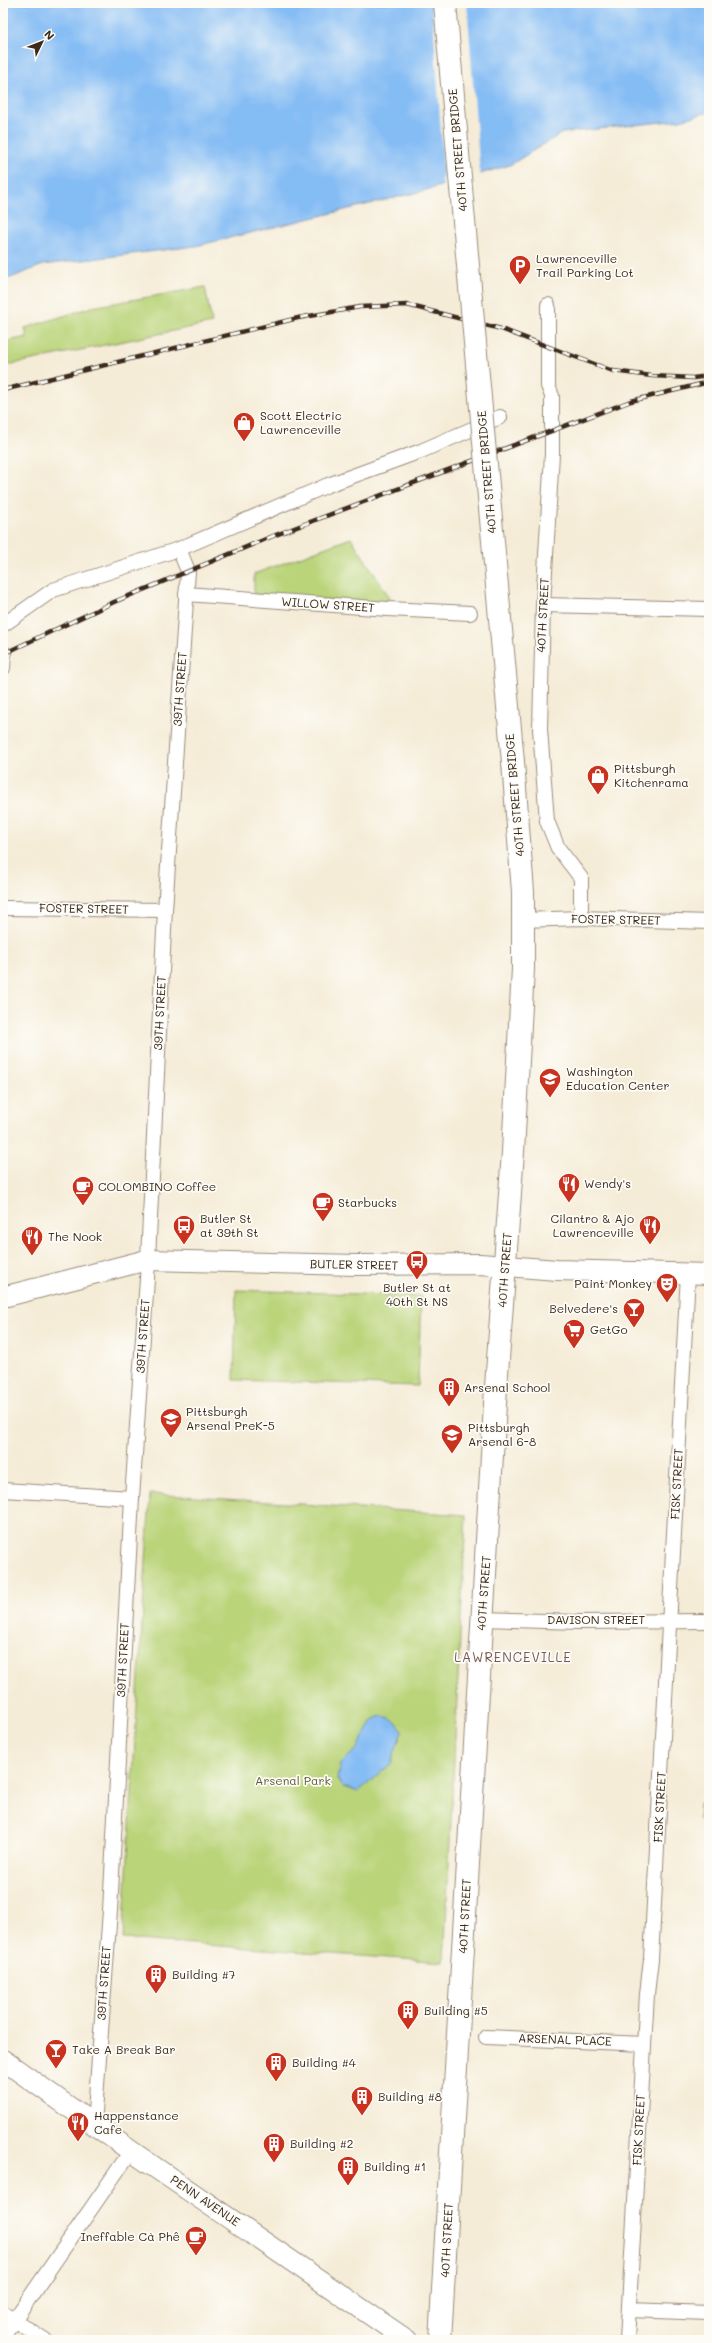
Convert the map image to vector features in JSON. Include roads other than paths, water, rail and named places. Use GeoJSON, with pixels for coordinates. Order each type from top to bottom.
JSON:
{"type":"FeatureCollection","features":[{"type":"Feature","properties":{"kind":"main road","name":"40TH STREET BRIDGE"},"geometry":{"type":"LineString","coordinates":[[446,3],[513,762],[524,920],[523,942]]}},
{"type":"Feature","properties":{"kind":"main road","name":"40TH STREET"},"geometry":{"type":"LineString","coordinates":[[440,2340],[482,1619],[513,1152],[523,942]]}},
{"type":"Feature","properties":{"kind":"main road","name":"BUTLER STREET"},"geometry":{"type":"LineString","coordinates":[[3,1297],[147,1260],[372,1265],[480,1264],[505,1267],[709,1274]]}},
{"type":"Feature","properties":{"kind":"main road","name":"PENN AVENUE"},"geometry":{"type":"LineString","coordinates":[[3,2060],[131,2151],[407,2340]]}},
{"type":"Feature","properties":{"kind":"street","name":"40TH STREET"},"geometry":{"type":"LineString","coordinates":[[548,305],[548,386],[552,396],[552,454],[543,605],[540,729],[547,821],[558,848],[580,878],[581,918]]}},
{"type":"Feature","properties":{"kind":"street"},"geometry":{"type":"LineString","coordinates":[[3,625],[52,590],[179,549],[328,485],[421,451],[500,417]]}},
{"type":"Feature","properties":{"kind":"street","name":"39TH STREET"},"geometry":{"type":"LineString","coordinates":[[94,2125],[110,1912],[132,1498],[147,1260],[165,910],[188,571],[179,549]]}},
{"type":"Feature","properties":{"kind":"street","name":"WILLOW STREET"},"geometry":{"type":"LineString","coordinates":[[186,594],[380,609],[470,613]]}},
{"type":"Feature","properties":{"kind":"street"},"geometry":{"type":"LineString","coordinates":[[543,605],[709,609]]}},
{"type":"Feature","properties":{"kind":"street"},"geometry":{"type":"LineString","coordinates":[[3,668],[4,654]]}},
{"type":"Feature","properties":{"kind":"street","name":"FOSTER STREET"},"geometry":{"type":"LineString","coordinates":[[3,908],[165,910]]}},
{"type":"Feature","properties":{"kind":"street","name":"FOSTER STREET"},"geometry":{"type":"LineString","coordinates":[[524,920],[581,918],[709,922]]}},
{"type":"Feature","properties":{"kind":"street","name":"FISK STREET"},"geometry":{"type":"LineString","coordinates":[[627,2340],[644,2044],[651,1959],[688,1274]]}},
{"type":"Feature","properties":{"kind":"street"},"geometry":{"type":"LineString","coordinates":[[3,1490],[132,1498]]}},
{"type":"Feature","properties":{"kind":"street","name":"DAVISON STREET"},"geometry":{"type":"LineString","coordinates":[[482,1619],[578,1622],[669,1620],[709,1621]]}},
{"type":"Feature","properties":{"kind":"street","name":"ARSENAL PLACE"},"geometry":{"type":"LineString","coordinates":[[486,2037],[644,2044]]}},
{"type":"Feature","properties":{"kind":"street"},"geometry":{"type":"LineString","coordinates":[[3,2336],[8,2317],[131,2151]]}},
{"type":"Feature","properties":{"kind":"street"},"geometry":{"type":"LineString","coordinates":[[629,2310],[709,2313]]}},
{"type":"Feature","properties":{"kind":"street"},"geometry":{"type":"LineString","coordinates":[[8,2317],[45,2340]]}},
{"type":"Feature","properties":{"kind":"water"},"geometry":{"type":"Polygon","coordinates":[[[3,3],[709,3],[709,112],[680,120],[562,133],[510,165],[423,191],[196,246],[43,265],[3,281],[3,3]]]}},
{"type":"Feature","properties":{"kind":"water"},"geometry":{"type":"Polygon","coordinates":[[[381,1716],[388,1717],[393,1720],[402,1731],[391,1764],[358,1792],[343,1787],[337,1779],[340,1764],[358,1748],[372,1720],[381,1716]]]}},
{"type":"Feature","properties":{"kind":"railway"},"geometry":{"type":"LineString","coordinates":[[3,390],[298,318],[360,307],[407,305],[501,329],[613,371],[652,376],[693,378],[709,376]]}},
{"type":"Feature","properties":{"kind":"railway"},"geometry":{"type":"LineString","coordinates":[[3,654],[114,602],[273,536],[631,401],[709,382]]}},
{"type":"Feature","properties":{"kind":"place","name":"Lawrenceville Trail Parking Lot"},"geometry":{"type":"Point","coordinates":[520,286]}},
{"type":"Feature","properties":{"kind":"place","name":"Scott Electric Lawrenceville"},"geometry":{"type":"Point","coordinates":[244,442]}},
{"type":"Feature","properties":{"kind":"place","name":"Pittsburgh Kitchenrama"},"geometry":{"type":"Point","coordinates":[598,796]}},
{"type":"Feature","properties":{"kind":"place","name":"Washington Education Center"},"geometry":{"type":"Point","coordinates":[550,1098]}},
{"type":"Feature","properties":{"kind":"place","name":"Wendy's"},"geometry":{"type":"Point","coordinates":[569,1204]}},
{"type":"Feature","properties":{"kind":"place","name":"COLOMBINO Coffee"},"geometry":{"type":"Point","coordinates":[83,1206]}},
{"type":"Feature","properties":{"kind":"place","name":"Starbucks"},"geometry":{"type":"Point","coordinates":[323,1222]}},
{"type":"Feature","properties":{"kind":"place","name":"Butler St at 39th St"},"geometry":{"type":"Point","coordinates":[184,1246]}},
{"type":"Feature","properties":{"kind":"place","name":"Cilantro & Ajo Lawrenceville"},"geometry":{"type":"Point","coordinates":[650,1246]}},
{"type":"Feature","properties":{"kind":"place","name":"The Nook"},"geometry":{"type":"Point","coordinates":[32,1256]}},
{"type":"Feature","properties":{"kind":"place","name":"Butler St at 40th St NS"},"geometry":{"type":"Point","coordinates":[417,1280]}},
{"type":"Feature","properties":{"kind":"place","name":"Paint Monkey"},"geometry":{"type":"Point","coordinates":[667,1304]}},
{"type":"Feature","properties":{"kind":"place","name":"Belvedere's"},"geometry":{"type":"Point","coordinates":[634,1328]}},
{"type":"Feature","properties":{"kind":"place","name":"GetGo"},"geometry":{"type":"Point","coordinates":[574,1350]}},
{"type":"Feature","properties":{"kind":"place","name":"Arsenal School"},"geometry":{"type":"Point","coordinates":[449,1408]}},
{"type":"Feature","properties":{"kind":"place","name":"Pittsburgh Arsenal PreK-5"},"geometry":{"type":"Point","coordinates":[171,1438]}},
{"type":"Feature","properties":{"kind":"place","name":"Pittsburgh Arsenal 6-8"},"geometry":{"type":"Point","coordinates":[452,1454]}},
{"type":"Feature","properties":{"kind":"place","name":"Building #7"},"geometry":{"type":"Point","coordinates":[156,1994]}},
{"type":"Feature","properties":{"kind":"place","name":"Building #5"},"geometry":{"type":"Point","coordinates":[408,2030]}},
{"type":"Feature","properties":{"kind":"place","name":"Take A Break Bar"},"geometry":{"type":"Point","coordinates":[56,2070]}},
{"type":"Feature","properties":{"kind":"place","name":"Building #4"},"geometry":{"type":"Point","coordinates":[276,2082]}},
{"type":"Feature","properties":{"kind":"place","name":"Building #8"},"geometry":{"type":"Point","coordinates":[362,2116]}},
{"type":"Feature","properties":{"kind":"place","name":"Happenstance Cafe"},"geometry":{"type":"Point","coordinates":[78,2142]}},
{"type":"Feature","properties":{"kind":"place","name":"Building #2"},"geometry":{"type":"Point","coordinates":[274,2164]}},
{"type":"Feature","properties":{"kind":"place","name":"Building #1"},"geometry":{"type":"Point","coordinates":[348,2186]}},
{"type":"Feature","properties":{"kind":"place","name":"Ineffable Cà Phê"},"geometry":{"type":"Point","coordinates":[196,2256]}},
{"type":"Feature","properties":{"kind":"district","name":"LAWRENCEVILLE"},"geometry":{"type":"Point","coordinates":[513,1657]}},
{"type":"Feature","properties":{"kind":"park label","name":"Arsenal Park"},"geometry":{"type":"Point","coordinates":[293,1781]}}]}
